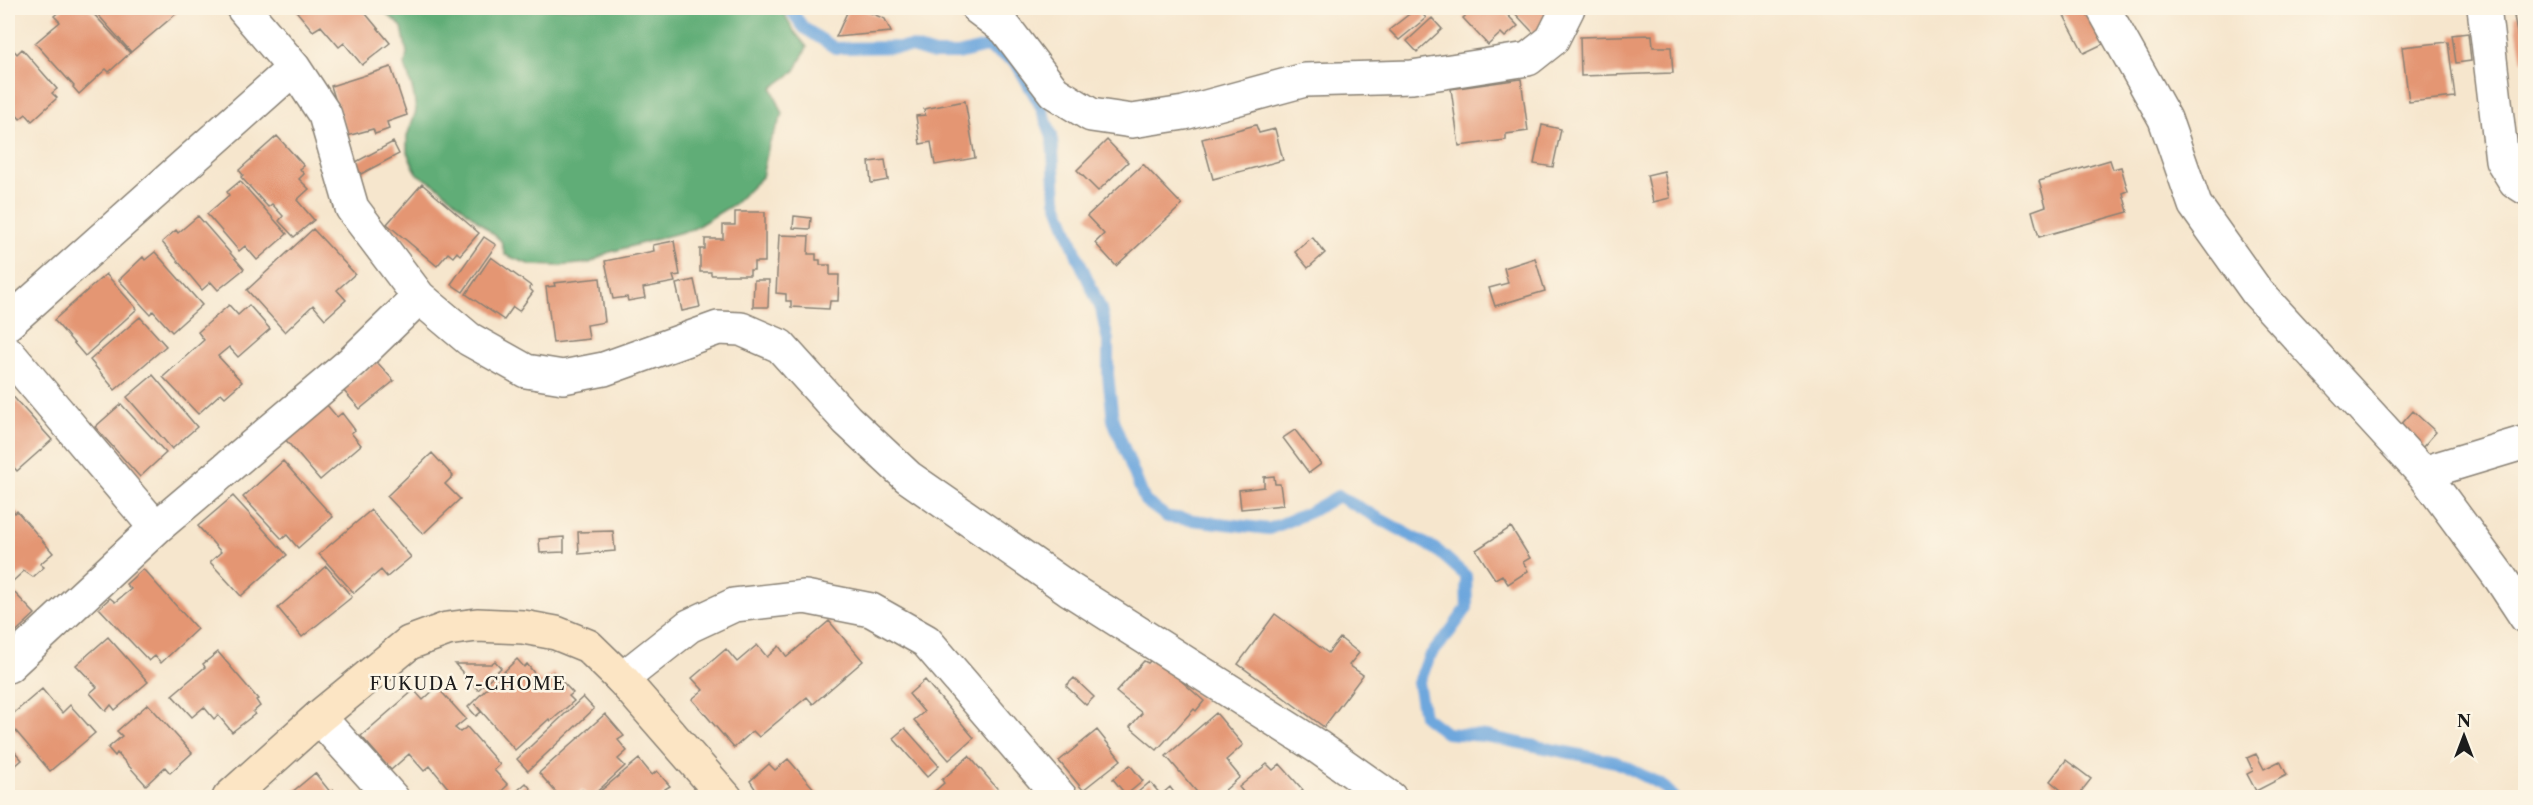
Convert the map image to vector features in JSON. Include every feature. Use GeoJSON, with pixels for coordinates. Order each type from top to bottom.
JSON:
{"type":"FeatureCollection","features":[{"type":"Feature","properties":{"kind":"street"},"geometry":{"type":"LineString","coordinates":[[243,8],[294,68],[325,115],[351,208],[419,297],[469,339],[526,371],[562,377],[604,369],[718,328],[741,328],[780,346],[847,420],[908,477],[1070,589],[1299,735],[1390,798]]}},
{"type":"Feature","properties":{"kind":"street"},"geometry":{"type":"LineString","coordinates":[[978,8],[1006,29],[1054,92],[1091,115],[1132,121],[1184,113],[1305,80],[1412,77],[1528,58],[1552,40],[1568,8]]}},
{"type":"Feature","properties":{"kind":"street"},"geometry":{"type":"LineString","coordinates":[[2103,8],[2165,119],[2195,205],[2257,292],[2423,473],[2526,617]]}},
{"type":"Feature","properties":{"kind":"street"},"geometry":{"type":"LineString","coordinates":[[2484,8],[2502,160],[2515,181],[2526,188]]}},
{"type":"Feature","properties":{"kind":"street"},"geometry":{"type":"LineString","coordinates":[[8,323],[294,68]]}},
{"type":"Feature","properties":{"kind":"street"},"geometry":{"type":"LineString","coordinates":[[8,666],[156,528],[352,362],[419,297]]}},
{"type":"Feature","properties":{"kind":"street"},"geometry":{"type":"LineString","coordinates":[[8,353],[156,528]]}},
{"type":"Feature","properties":{"kind":"street"},"geometry":{"type":"LineString","coordinates":[[2423,473],[2526,442]]}},
{"type":"Feature","properties":{"kind":"street"},"geometry":{"type":"LineString","coordinates":[[622,679],[689,626],[734,605],[805,597],[872,610],[926,641],[1061,798]]}},
{"type":"Feature","properties":{"kind":"street"},"geometry":{"type":"LineString","coordinates":[[229,798],[319,717],[409,643],[447,629],[477,625],[523,627],[556,633],[588,646],[622,679],[726,798]]}},
{"type":"Feature","properties":{"kind":"street"},"geometry":{"type":"LineString","coordinates":[[319,717],[392,798]]}},
{"type":"Feature","properties":{"kind":"green space"},"geometry":{"type":"Polygon","coordinates":[[[383,8],[781,8],[794,31],[807,47],[795,71],[772,88],[783,114],[769,144],[762,177],[734,204],[693,229],[607,253],[590,263],[558,266],[531,265],[505,255],[501,241],[439,187],[417,174],[407,152],[407,136],[416,111],[405,65],[407,53],[402,27],[383,8]]]}},
{"type":"Feature","properties":{"kind":"building"},"geometry":{"type":"Polygon","coordinates":[[[63,8],[88,8],[130,53],[109,72],[106,69],[79,94],[35,43],[60,22],[54,16],[63,8]]]}},
{"type":"Feature","properties":{"kind":"building"},"geometry":{"type":"Polygon","coordinates":[[[92,8],[172,8],[177,13],[131,52],[92,8]]]}},
{"type":"Feature","properties":{"kind":"building"},"geometry":{"type":"Polygon","coordinates":[[[303,8],[361,8],[390,43],[362,65],[344,43],[339,47],[321,26],[313,31],[297,12],[303,8]]]}},
{"type":"Feature","properties":{"kind":"building"},"geometry":{"type":"Polygon","coordinates":[[[849,8],[859,8],[885,19],[891,32],[836,37],[849,8]]]}},
{"type":"Feature","properties":{"kind":"building"},"geometry":{"type":"Polygon","coordinates":[[[1417,8],[1426,18],[1399,40],[1389,30],[1417,8]]]}},
{"type":"Feature","properties":{"kind":"building"},"geometry":{"type":"Polygon","coordinates":[[[1474,8],[1501,8],[1518,26],[1505,37],[1501,33],[1488,45],[1463,18],[1474,8]]]}},
{"type":"Feature","properties":{"kind":"building"},"geometry":{"type":"Polygon","coordinates":[[[1510,8],[1556,8],[1541,41],[1510,8]]]}},
{"type":"Feature","properties":{"kind":"building"},"geometry":{"type":"Polygon","coordinates":[[[2060,8],[2087,8],[2105,43],[2084,53],[2060,8]]]}},
{"type":"Feature","properties":{"kind":"building"},"geometry":{"type":"Polygon","coordinates":[[[2526,14],[2526,60],[2522,61],[2514,16],[2526,14]]]}},
{"type":"Feature","properties":{"kind":"building"},"geometry":{"type":"Polygon","coordinates":[[[1432,18],[1442,29],[1417,52],[1407,41],[1432,18]]]}},
{"type":"Feature","properties":{"kind":"building"},"geometry":{"type":"Polygon","coordinates":[[[2468,33],[2471,61],[2456,63],[2452,35],[2468,33]]]}},
{"type":"Feature","properties":{"kind":"building"},"geometry":{"type":"Polygon","coordinates":[[[1652,35],[1653,47],[1671,47],[1673,73],[1581,76],[1580,37],[1652,35]]]}},
{"type":"Feature","properties":{"kind":"building"},"geometry":{"type":"Polygon","coordinates":[[[2448,42],[2455,97],[2409,102],[2402,47],[2448,42]]]}},
{"type":"Feature","properties":{"kind":"building"},"geometry":{"type":"Polygon","coordinates":[[[10,46],[17,54],[22,49],[57,89],[52,93],[57,98],[32,121],[26,114],[20,119],[8,105],[8,48],[10,46]]]}},
{"type":"Feature","properties":{"kind":"building"},"geometry":{"type":"Polygon","coordinates":[[[391,67],[407,115],[387,122],[389,129],[375,134],[373,129],[347,136],[331,86],[391,67]]]}},
{"type":"Feature","properties":{"kind":"building"},"geometry":{"type":"Polygon","coordinates":[[[1521,79],[1528,131],[1506,134],[1506,140],[1459,146],[1451,89],[1521,79]]]}},
{"type":"Feature","properties":{"kind":"building"},"geometry":{"type":"Polygon","coordinates":[[[965,101],[975,158],[935,165],[931,142],[920,144],[916,116],[925,115],[924,109],[965,101]]]}},
{"type":"Feature","properties":{"kind":"building"},"geometry":{"type":"Polygon","coordinates":[[[8,115],[16,129],[8,136],[8,115]]]}},
{"type":"Feature","properties":{"kind":"building"},"geometry":{"type":"Polygon","coordinates":[[[1256,125],[1259,133],[1275,129],[1283,160],[1213,179],[1202,139],[1256,125]]]}},
{"type":"Feature","properties":{"kind":"building"},"geometry":{"type":"Polygon","coordinates":[[[1542,125],[1561,129],[1553,167],[1534,164],[1542,125]]]}},
{"type":"Feature","properties":{"kind":"building"},"geometry":{"type":"Polygon","coordinates":[[[277,136],[304,166],[300,169],[304,174],[299,179],[309,189],[297,200],[314,220],[294,237],[279,221],[283,216],[272,204],[268,207],[241,177],[243,175],[239,170],[277,136]]]}},
{"type":"Feature","properties":{"kind":"building"},"geometry":{"type":"Polygon","coordinates":[[[1107,140],[1128,162],[1098,191],[1077,170],[1107,140]]]}},
{"type":"Feature","properties":{"kind":"building"},"geometry":{"type":"Polygon","coordinates":[[[393,142],[399,154],[361,174],[354,163],[393,142]]]}},
{"type":"Feature","properties":{"kind":"building"},"geometry":{"type":"Polygon","coordinates":[[[885,160],[888,180],[871,183],[869,162],[885,160]]]}},
{"type":"Feature","properties":{"kind":"building"},"geometry":{"type":"Polygon","coordinates":[[[2110,160],[2113,169],[2121,167],[2128,191],[2123,193],[2128,212],[2039,237],[2032,211],[2046,206],[2039,181],[2110,160]]]}},
{"type":"Feature","properties":{"kind":"building"},"geometry":{"type":"Polygon","coordinates":[[[1143,164],[1182,205],[1116,266],[1095,243],[1104,234],[1087,216],[1143,164]]]}},
{"type":"Feature","properties":{"kind":"building"},"geometry":{"type":"Polygon","coordinates":[[[1664,171],[1670,198],[1653,202],[1647,175],[1664,171]]]}},
{"type":"Feature","properties":{"kind":"building"},"geometry":{"type":"Polygon","coordinates":[[[240,181],[287,234],[257,260],[245,246],[239,251],[207,214],[229,195],[227,192],[240,181]]]}},
{"type":"Feature","properties":{"kind":"building"},"geometry":{"type":"Polygon","coordinates":[[[422,184],[479,233],[460,255],[457,252],[453,257],[448,253],[437,266],[387,224],[422,184]]]}},
{"type":"Feature","properties":{"kind":"building"},"geometry":{"type":"Polygon","coordinates":[[[735,212],[765,212],[765,262],[754,262],[754,270],[750,270],[750,275],[711,275],[711,272],[700,272],[700,249],[705,249],[705,239],[723,239],[723,225],[735,225],[735,212]]]}},
{"type":"Feature","properties":{"kind":"building"},"geometry":{"type":"Polygon","coordinates":[[[198,216],[244,269],[218,290],[211,282],[202,290],[162,242],[176,230],[178,233],[198,216]]]}},
{"type":"Feature","properties":{"kind":"building"},"geometry":{"type":"Polygon","coordinates":[[[794,216],[811,218],[810,229],[793,228],[794,216]]]}},
{"type":"Feature","properties":{"kind":"building"},"geometry":{"type":"Polygon","coordinates":[[[313,229],[355,274],[337,290],[346,300],[325,319],[313,305],[285,332],[247,290],[313,229]]]}},
{"type":"Feature","properties":{"kind":"building"},"geometry":{"type":"Polygon","coordinates":[[[779,235],[809,236],[808,254],[816,254],[816,260],[820,260],[820,265],[830,265],[830,275],[839,275],[838,301],[830,301],[829,309],[791,307],[791,301],[786,301],[786,294],[776,293],[779,235]]]}},
{"type":"Feature","properties":{"kind":"building"},"geometry":{"type":"Polygon","coordinates":[[[484,237],[496,245],[463,292],[451,284],[484,237]]]}},
{"type":"Feature","properties":{"kind":"building"},"geometry":{"type":"Polygon","coordinates":[[[1312,237],[1325,253],[1308,268],[1295,252],[1312,237]]]}},
{"type":"Feature","properties":{"kind":"building"},"geometry":{"type":"Polygon","coordinates":[[[674,241],[680,275],[673,276],[675,282],[643,288],[645,298],[628,301],[627,297],[613,299],[605,261],[654,251],[653,245],[674,241]]]}},
{"type":"Feature","properties":{"kind":"building"},"geometry":{"type":"Polygon","coordinates":[[[155,252],[202,305],[172,332],[153,311],[150,314],[119,280],[143,257],[145,260],[155,252]]]}},
{"type":"Feature","properties":{"kind":"building"},"geometry":{"type":"Polygon","coordinates":[[[491,257],[531,286],[529,288],[533,292],[519,311],[513,307],[504,320],[466,294],[491,257]]]}},
{"type":"Feature","properties":{"kind":"building"},"geometry":{"type":"Polygon","coordinates":[[[1535,258],[1545,291],[1495,306],[1489,288],[1508,283],[1504,268],[1535,258]]]}},
{"type":"Feature","properties":{"kind":"building"},"geometry":{"type":"Polygon","coordinates":[[[106,274],[137,309],[85,356],[54,320],[106,274]]]}},
{"type":"Feature","properties":{"kind":"building"},"geometry":{"type":"Polygon","coordinates":[[[600,278],[605,322],[587,325],[589,339],[553,343],[546,287],[555,286],[554,283],[600,278]]]}},
{"type":"Feature","properties":{"kind":"building"},"geometry":{"type":"Polygon","coordinates":[[[694,280],[700,307],[682,311],[676,284],[694,280]]]}},
{"type":"Feature","properties":{"kind":"building"},"geometry":{"type":"Polygon","coordinates":[[[754,280],[769,280],[768,307],[753,307],[754,280]]]}},
{"type":"Feature","properties":{"kind":"building"},"geometry":{"type":"Polygon","coordinates":[[[229,305],[238,315],[249,305],[270,329],[238,357],[229,347],[218,356],[242,382],[225,397],[221,393],[198,414],[163,377],[204,340],[198,332],[229,305]]]}},
{"type":"Feature","properties":{"kind":"building"},"geometry":{"type":"Polygon","coordinates":[[[140,317],[166,346],[115,390],[90,360],[140,317]]]}},
{"type":"Feature","properties":{"kind":"building"},"geometry":{"type":"Polygon","coordinates":[[[377,362],[394,381],[360,409],[343,390],[377,362]]]}},
{"type":"Feature","properties":{"kind":"building"},"geometry":{"type":"Polygon","coordinates":[[[153,375],[197,427],[172,449],[127,397],[153,375]]]}},
{"type":"Feature","properties":{"kind":"building"},"geometry":{"type":"Polygon","coordinates":[[[8,391],[52,440],[17,471],[8,463],[8,391]]]}},
{"type":"Feature","properties":{"kind":"building"},"geometry":{"type":"Polygon","coordinates":[[[121,404],[166,453],[140,477],[95,427],[121,404]]]}},
{"type":"Feature","properties":{"kind":"building"},"geometry":{"type":"Polygon","coordinates":[[[326,404],[337,417],[342,413],[355,430],[351,433],[361,445],[320,480],[285,439],[326,404]]]}},
{"type":"Feature","properties":{"kind":"building"},"geometry":{"type":"Polygon","coordinates":[[[2413,411],[2436,432],[2422,448],[2399,427],[2413,411]]]}},
{"type":"Feature","properties":{"kind":"building"},"geometry":{"type":"Polygon","coordinates":[[[1295,430],[1321,464],[1309,473],[1283,438],[1295,430]]]}},
{"type":"Feature","properties":{"kind":"building"},"geometry":{"type":"Polygon","coordinates":[[[432,453],[453,476],[445,484],[460,499],[423,534],[387,496],[432,453]]]}},
{"type":"Feature","properties":{"kind":"building"},"geometry":{"type":"Polygon","coordinates":[[[283,461],[333,517],[298,548],[287,535],[282,539],[243,497],[283,461]]]}},
{"type":"Feature","properties":{"kind":"building"},"geometry":{"type":"Polygon","coordinates":[[[1274,476],[1275,484],[1280,484],[1283,505],[1241,509],[1239,490],[1264,487],[1264,477],[1274,476]]]}},
{"type":"Feature","properties":{"kind":"building"},"geometry":{"type":"Polygon","coordinates":[[[233,496],[287,555],[241,596],[210,562],[221,552],[198,526],[233,496]]]}},
{"type":"Feature","properties":{"kind":"building"},"geometry":{"type":"Polygon","coordinates":[[[12,509],[15,513],[17,511],[53,553],[40,564],[44,567],[33,577],[24,571],[12,582],[8,577],[8,513],[12,509]]]}},
{"type":"Feature","properties":{"kind":"building"},"geometry":{"type":"Polygon","coordinates":[[[371,510],[411,557],[387,577],[381,570],[354,593],[319,554],[371,510]]]}},
{"type":"Feature","properties":{"kind":"building"},"geometry":{"type":"Polygon","coordinates":[[[1511,527],[1530,558],[1523,562],[1528,571],[1508,584],[1502,575],[1495,579],[1476,550],[1511,527]]]}},
{"type":"Feature","properties":{"kind":"building"},"geometry":{"type":"Polygon","coordinates":[[[613,531],[615,551],[579,554],[578,532],[613,531]]]}},
{"type":"Feature","properties":{"kind":"building"},"geometry":{"type":"Polygon","coordinates":[[[564,537],[564,552],[540,553],[539,539],[564,537]]]}},
{"type":"Feature","properties":{"kind":"building"},"geometry":{"type":"Polygon","coordinates":[[[326,566],[352,597],[302,637],[278,608],[326,566]]]}},
{"type":"Feature","properties":{"kind":"building"},"geometry":{"type":"Polygon","coordinates":[[[143,569],[197,629],[161,663],[155,656],[149,661],[99,608],[110,598],[115,602],[131,589],[126,584],[143,569]]]}},
{"type":"Feature","properties":{"kind":"building"},"geometry":{"type":"Polygon","coordinates":[[[10,588],[35,614],[8,639],[8,591],[10,588]]]}},
{"type":"Feature","properties":{"kind":"building"},"geometry":{"type":"Polygon","coordinates":[[[1275,614],[1328,653],[1340,638],[1359,653],[1349,665],[1363,675],[1324,727],[1238,664],[1275,614]]]}},
{"type":"Feature","properties":{"kind":"building"},"geometry":{"type":"Polygon","coordinates":[[[829,621],[863,661],[813,704],[807,697],[759,737],[753,731],[734,748],[692,699],[703,690],[692,678],[726,649],[737,662],[757,645],[767,657],[779,646],[787,657],[829,621]]]}},
{"type":"Feature","properties":{"kind":"building"},"geometry":{"type":"Polygon","coordinates":[[[108,637],[148,682],[115,710],[111,705],[106,711],[90,693],[97,687],[76,665],[108,637]]]}},
{"type":"Feature","properties":{"kind":"building"},"geometry":{"type":"Polygon","coordinates":[[[218,652],[258,699],[256,700],[260,706],[253,712],[255,714],[232,732],[218,715],[214,719],[204,707],[192,717],[172,695],[205,667],[203,664],[218,652]]]}},
{"type":"Feature","properties":{"kind":"building"},"geometry":{"type":"Polygon","coordinates":[[[1154,657],[1204,701],[1157,750],[1130,727],[1142,713],[1116,692],[1144,661],[1148,663],[1154,657]]]}},
{"type":"Feature","properties":{"kind":"building"},"geometry":{"type":"Polygon","coordinates":[[[517,659],[524,667],[527,664],[541,682],[553,672],[573,693],[569,696],[574,701],[551,721],[549,719],[515,750],[475,704],[481,712],[476,716],[468,707],[517,659]]]}},
{"type":"Feature","properties":{"kind":"building"},"geometry":{"type":"Polygon","coordinates":[[[495,661],[501,668],[478,690],[455,664],[491,664],[495,661]]]}},
{"type":"Feature","properties":{"kind":"building"},"geometry":{"type":"Polygon","coordinates":[[[1074,678],[1094,697],[1086,705],[1066,686],[1074,678]]]}},
{"type":"Feature","properties":{"kind":"building"},"geometry":{"type":"Polygon","coordinates":[[[925,680],[974,738],[949,760],[914,720],[924,712],[909,694],[925,680]]]}},
{"type":"Feature","properties":{"kind":"building"},"geometry":{"type":"Polygon","coordinates":[[[437,687],[466,719],[455,728],[460,732],[467,727],[500,765],[494,770],[508,785],[494,798],[439,798],[449,789],[430,766],[424,771],[409,754],[391,770],[361,736],[414,690],[423,700],[437,687]]]}},
{"type":"Feature","properties":{"kind":"building"},"geometry":{"type":"Polygon","coordinates":[[[42,689],[62,713],[70,705],[95,733],[50,771],[8,722],[8,718],[42,689]]]}},
{"type":"Feature","properties":{"kind":"building"},"geometry":{"type":"Polygon","coordinates":[[[583,697],[594,709],[528,771],[517,759],[583,697]]]}},
{"type":"Feature","properties":{"kind":"building"},"geometry":{"type":"Polygon","coordinates":[[[148,704],[192,753],[170,773],[165,767],[146,785],[117,753],[115,756],[108,748],[122,736],[117,731],[148,704]]]}},
{"type":"Feature","properties":{"kind":"building"},"geometry":{"type":"Polygon","coordinates":[[[1216,713],[1243,745],[1226,760],[1240,777],[1216,798],[1202,798],[1166,756],[1216,713]]]}},
{"type":"Feature","properties":{"kind":"building"},"geometry":{"type":"Polygon","coordinates":[[[605,714],[624,736],[618,740],[627,751],[618,759],[625,766],[590,798],[582,790],[573,798],[561,798],[539,773],[605,714]]]}},
{"type":"Feature","properties":{"kind":"building"},"geometry":{"type":"Polygon","coordinates":[[[905,728],[939,766],[927,777],[893,738],[905,728]]]}},
{"type":"Feature","properties":{"kind":"building"},"geometry":{"type":"Polygon","coordinates":[[[1097,730],[1121,760],[1083,790],[1059,761],[1097,730]]]}},
{"type":"Feature","properties":{"kind":"building"},"geometry":{"type":"Polygon","coordinates":[[[8,744],[22,760],[8,772],[8,744]]]}},
{"type":"Feature","properties":{"kind":"building"},"geometry":{"type":"Polygon","coordinates":[[[2256,754],[2264,769],[2280,761],[2287,775],[2256,791],[2247,774],[2253,771],[2247,758],[2256,754]]]}},
{"type":"Feature","properties":{"kind":"building"},"geometry":{"type":"Polygon","coordinates":[[[969,756],[1003,795],[1001,798],[927,798],[944,783],[942,780],[969,756]]]}},
{"type":"Feature","properties":{"kind":"building"},"geometry":{"type":"Polygon","coordinates":[[[639,759],[652,775],[657,771],[670,786],[659,798],[592,798],[639,759]]]}},
{"type":"Feature","properties":{"kind":"building"},"geometry":{"type":"Polygon","coordinates":[[[788,759],[822,798],[761,798],[750,781],[769,764],[775,770],[788,759]]]}},
{"type":"Feature","properties":{"kind":"building"},"geometry":{"type":"Polygon","coordinates":[[[2066,760],[2091,779],[2076,798],[2071,798],[2050,781],[2066,760]]]}},
{"type":"Feature","properties":{"kind":"building"},"geometry":{"type":"Polygon","coordinates":[[[1267,764],[1273,770],[1280,764],[1303,790],[1300,793],[1303,798],[1248,798],[1239,787],[1267,764]]]}},
{"type":"Feature","properties":{"kind":"building"},"geometry":{"type":"Polygon","coordinates":[[[1130,765],[1143,781],[1126,795],[1113,779],[1130,765]]]}},
{"type":"Feature","properties":{"kind":"building"},"geometry":{"type":"Polygon","coordinates":[[[315,773],[331,793],[333,790],[340,798],[285,798],[315,773]]]}},
{"type":"Feature","properties":{"kind":"building"},"geometry":{"type":"Polygon","coordinates":[[[1150,782],[1161,795],[1170,787],[1178,798],[1131,798],[1150,782]]]}},
{"type":"Feature","properties":{"kind":"building"},"geometry":{"type":"Polygon","coordinates":[[[526,783],[538,798],[509,798],[526,783]]]}},
{"type":"Feature","properties":{"kind":"waterway"},"geometry":{"type":"LineString","coordinates":[[789,8],[804,28],[835,48],[911,47],[934,54],[958,54],[986,47],[1015,61],[1040,105],[1052,136],[1056,200],[1101,309],[1108,341],[1108,375],[1113,420],[1145,501],[1167,517],[1269,529],[1310,512],[1338,496],[1437,550],[1466,576],[1467,608],[1429,657],[1418,683],[1424,716],[1446,733],[1485,736],[1616,762],[1662,785],[1675,798]]}},
{"type":"Feature","properties":{"kind":"district","name":"FUKUDA 7-CHOME"},"geometry":{"type":"Point","coordinates":[468,684]}}]}
